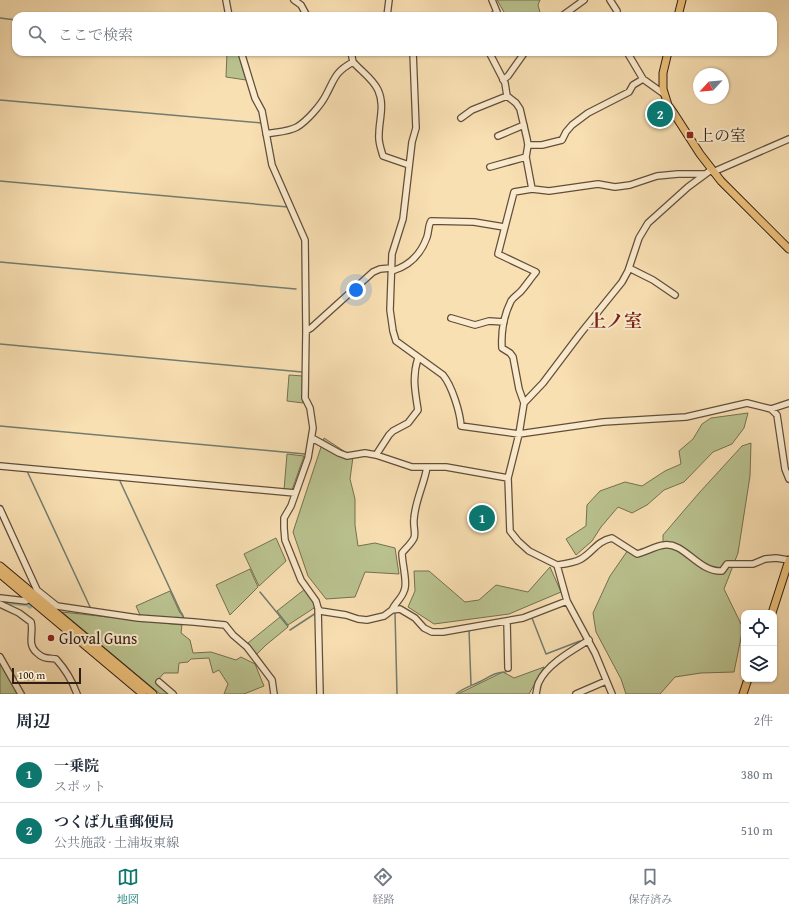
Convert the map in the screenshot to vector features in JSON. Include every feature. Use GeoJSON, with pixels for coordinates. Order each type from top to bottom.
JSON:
{"type":"FeatureCollection","features":[{"type":"Feature","properties":{"kind":"main road"},"geometry":{"type":"LineString","coordinates":[[679,12],[682,0]]}},
{"type":"Feature","properties":{"kind":"main road"},"geometry":{"type":"LineString","coordinates":[[667,56],[663,73],[664,94],[673,112],[710,172],[789,249]]}},
{"type":"Feature","properties":{"kind":"main road"},"geometry":{"type":"LineString","coordinates":[[773,610],[789,560]]}},
{"type":"Feature","properties":{"kind":"main road"},"geometry":{"type":"LineString","coordinates":[[0,566],[153,694]]}},
{"type":"Feature","properties":{"kind":"main road"},"geometry":{"type":"LineString","coordinates":[[0,574],[34,595]]}},
{"type":"Feature","properties":{"kind":"main road"},"geometry":{"type":"LineString","coordinates":[[52,610],[143,694]]}},
{"type":"Feature","properties":{"kind":"main road"},"geometry":{"type":"LineString","coordinates":[[743,694],[747,682]]}},
{"type":"Feature","properties":{"kind":"street"},"geometry":{"type":"LineString","coordinates":[[226,0],[228,12]]}},
{"type":"Feature","properties":{"kind":"street"},"geometry":{"type":"LineString","coordinates":[[294,0],[300,2],[305,12]]}},
{"type":"Feature","properties":{"kind":"street"},"geometry":{"type":"LineString","coordinates":[[388,12],[389,0]]}},
{"type":"Feature","properties":{"kind":"street"},"geometry":{"type":"LineString","coordinates":[[492,0],[495,12]]}},
{"type":"Feature","properties":{"kind":"street"},"geometry":{"type":"LineString","coordinates":[[568,12],[584,0]]}},
{"type":"Feature","properties":{"kind":"street"},"geometry":{"type":"LineString","coordinates":[[610,0],[617,12]]}},
{"type":"Feature","properties":{"kind":"street"},"geometry":{"type":"LineString","coordinates":[[241,56],[255,98],[262,111],[272,165],[305,240],[305,398],[311,414],[313,428],[308,458],[294,493],[291,506],[284,518],[284,528],[285,540],[301,580],[316,601],[318,608],[320,694]]}},
{"type":"Feature","properties":{"kind":"street"},"geometry":{"type":"LineString","coordinates":[[352,56],[353,62],[379,91],[382,110],[379,139],[383,156],[409,165]]}},
{"type":"Feature","properties":{"kind":"street"},"geometry":{"type":"LineString","coordinates":[[413,56],[416,128],[412,142],[403,219],[392,254],[390,310],[396,341],[448,380],[461,426],[519,434],[603,422],[686,417],[747,403],[771,409],[777,415],[785,468],[789,479]]}},
{"type":"Feature","properties":{"kind":"street"},"geometry":{"type":"LineString","coordinates":[[491,56],[505,83],[507,96],[516,103],[520,109],[528,145],[526,157],[532,189]]}},
{"type":"Feature","properties":{"kind":"street"},"geometry":{"type":"LineString","coordinates":[[503,80],[508,76],[522,56]]}},
{"type":"Feature","properties":{"kind":"street"},"geometry":{"type":"LineString","coordinates":[[629,56],[643,79],[664,94]]}},
{"type":"Feature","properties":{"kind":"street"},"geometry":{"type":"LineString","coordinates":[[266,134],[286,131],[303,122],[319,106],[335,76],[342,68],[353,62]]}},
{"type":"Feature","properties":{"kind":"street"},"geometry":{"type":"LineString","coordinates":[[528,145],[542,145],[562,140],[572,125],[592,111],[629,92],[633,85],[643,79]]}},
{"type":"Feature","properties":{"kind":"street"},"geometry":{"type":"LineString","coordinates":[[461,118],[472,110],[507,96]]}},
{"type":"Feature","properties":{"kind":"street"},"geometry":{"type":"LineString","coordinates":[[498,136],[524,125]]}},
{"type":"Feature","properties":{"kind":"street"},"geometry":{"type":"LineString","coordinates":[[524,403],[543,383],[622,282],[640,238],[648,223],[688,187],[710,172],[789,139]]}},
{"type":"Feature","properties":{"kind":"street"},"geometry":{"type":"LineString","coordinates":[[490,167],[526,157]]}},
{"type":"Feature","properties":{"kind":"street"},"geometry":{"type":"LineString","coordinates":[[710,172],[658,176],[630,185],[616,187],[598,184],[549,191],[532,189],[514,192],[498,254],[536,272],[522,291],[511,301],[504,322],[502,336],[502,348],[513,357],[519,389],[524,403],[519,434],[508,478],[510,531],[529,551],[557,566],[582,559],[605,539],[612,538],[637,554],[663,544],[671,545],[686,552],[704,567],[714,571],[722,571],[728,564],[753,564],[765,559],[776,558],[789,560]]}},
{"type":"Feature","properties":{"kind":"street"},"geometry":{"type":"LineString","coordinates":[[306,331],[373,272],[380,269],[391,270],[407,265],[418,255],[428,236],[431,221],[474,222],[504,227]]}},
{"type":"Feature","properties":{"kind":"street"},"geometry":{"type":"LineString","coordinates":[[629,268],[653,280],[675,295]]}},
{"type":"Feature","properties":{"kind":"street"},"geometry":{"type":"LineString","coordinates":[[451,318],[475,325],[489,321],[504,322]]}},
{"type":"Feature","properties":{"kind":"street"},"geometry":{"type":"LineString","coordinates":[[376,455],[393,431],[408,423],[418,410],[414,369],[418,358]]}},
{"type":"Feature","properties":{"kind":"street"},"geometry":{"type":"LineString","coordinates":[[771,409],[789,403]]}},
{"type":"Feature","properties":{"kind":"street"},"geometry":{"type":"LineString","coordinates":[[312,438],[347,456],[365,453],[376,455],[412,467],[446,468],[508,478]]}},
{"type":"Feature","properties":{"kind":"street"},"geometry":{"type":"LineString","coordinates":[[0,466],[294,493]]}},
{"type":"Feature","properties":{"kind":"street"},"geometry":{"type":"LineString","coordinates":[[318,608],[320,611],[367,620],[384,616],[392,610],[404,592],[406,583],[402,564],[402,553],[415,536],[415,509],[419,493],[426,476],[427,467]]}},
{"type":"Feature","properties":{"kind":"street"},"geometry":{"type":"LineString","coordinates":[[0,509],[34,595],[52,610],[225,625],[247,647],[272,680],[274,694]]}},
{"type":"Feature","properties":{"kind":"street"},"geometry":{"type":"LineString","coordinates":[[557,566],[567,601],[589,640],[612,694]]}},
{"type":"Feature","properties":{"kind":"street"},"geometry":{"type":"LineString","coordinates":[[1,601],[26,601],[34,595]]}},
{"type":"Feature","properties":{"kind":"street"},"geometry":{"type":"LineString","coordinates":[[1,601],[31,622],[31,646],[42,658],[56,659],[65,668],[72,680],[76,694]]}},
{"type":"Feature","properties":{"kind":"street"},"geometry":{"type":"LineString","coordinates":[[392,610],[400,610],[408,613],[424,628],[432,632],[450,631],[523,618],[567,601]]}},
{"type":"Feature","properties":{"kind":"street"},"geometry":{"type":"LineString","coordinates":[[507,621],[508,668]]}},
{"type":"Feature","properties":{"kind":"street"},"geometry":{"type":"LineString","coordinates":[[536,694],[539,682],[549,669],[569,652],[589,640]]}},
{"type":"Feature","properties":{"kind":"street"},"geometry":{"type":"LineString","coordinates":[[0,657],[21,694]]}},
{"type":"Feature","properties":{"kind":"street"},"geometry":{"type":"LineString","coordinates":[[576,694],[606,681]]}},
{"type":"Feature","properties":{"kind":"street"},"geometry":{"type":"LineString","coordinates":[[159,682],[173,694]]}},
{"type":"Feature","properties":{"kind":"green space"},"geometry":{"type":"Polygon","coordinates":[[[497,0],[540,0],[538,5],[540,12],[504,12],[497,0]]]}},
{"type":"Feature","properties":{"kind":"green space"},"geometry":{"type":"Polygon","coordinates":[[[227,56],[239,56],[246,80],[226,77],[227,56]]]}},
{"type":"Feature","properties":{"kind":"green space"},"geometry":{"type":"Polygon","coordinates":[[[289,375],[303,376],[303,403],[287,401],[289,375]]]}},
{"type":"Feature","properties":{"kind":"green space"},"geometry":{"type":"Polygon","coordinates":[[[748,413],[744,428],[732,444],[713,452],[684,482],[664,490],[647,505],[632,513],[618,507],[601,527],[592,541],[576,555],[566,539],[586,526],[587,505],[600,491],[625,482],[642,486],[665,471],[681,464],[679,451],[693,439],[702,424],[711,418],[748,413]]]}},
{"type":"Feature","properties":{"kind":"green space"},"geometry":{"type":"Polygon","coordinates":[[[324,438],[353,457],[350,479],[355,499],[355,525],[358,546],[375,543],[395,548],[399,574],[365,572],[355,597],[326,599],[308,576],[293,532],[324,438]]]}},
{"type":"Feature","properties":{"kind":"green space"},"geometry":{"type":"Polygon","coordinates":[[[751,443],[750,476],[738,553],[724,589],[741,624],[741,638],[734,672],[701,673],[675,677],[660,694],[626,694],[621,679],[596,632],[593,613],[610,576],[628,550],[637,554],[663,545],[663,535],[742,446],[751,443]]]}},
{"type":"Feature","properties":{"kind":"green space"},"geometry":{"type":"Polygon","coordinates":[[[287,454],[304,456],[292,490],[284,490],[287,454]]]}},
{"type":"Feature","properties":{"kind":"green space"},"geometry":{"type":"Polygon","coordinates":[[[276,538],[286,561],[259,586],[244,554],[276,538]]]}},
{"type":"Feature","properties":{"kind":"green space"},"geometry":{"type":"Polygon","coordinates":[[[550,567],[561,592],[509,614],[434,624],[408,607],[415,591],[414,571],[429,571],[465,602],[479,600],[496,585],[528,592],[550,567]]]}},
{"type":"Feature","properties":{"kind":"green space"},"geometry":{"type":"Polygon","coordinates":[[[250,569],[258,587],[230,615],[216,585],[250,569]]]}},
{"type":"Feature","properties":{"kind":"green space"},"geometry":{"type":"Polygon","coordinates":[[[305,589],[311,596],[315,606],[288,625],[277,611],[305,589]]]}},
{"type":"Feature","properties":{"kind":"green space"},"geometry":{"type":"Polygon","coordinates":[[[170,591],[180,613],[182,613],[185,620],[140,615],[136,606],[170,591]]]}},
{"type":"Feature","properties":{"kind":"green space"},"geometry":{"type":"Polygon","coordinates":[[[62,612],[182,625],[181,633],[190,640],[193,653],[211,652],[236,660],[241,657],[255,664],[264,686],[244,694],[224,694],[228,684],[219,670],[213,673],[209,658],[191,659],[188,662],[179,663],[178,673],[164,673],[156,682],[169,694],[160,694],[62,612]]]}},
{"type":"Feature","properties":{"kind":"green space"},"geometry":{"type":"Polygon","coordinates":[[[280,617],[288,627],[256,655],[248,643],[280,617]]]}},
{"type":"Feature","properties":{"kind":"green space"},"geometry":{"type":"Polygon","coordinates":[[[0,663],[18,694],[0,694],[0,663]]]}},
{"type":"Feature","properties":{"kind":"green space"},"geometry":{"type":"Polygon","coordinates":[[[544,667],[529,694],[458,694],[503,672],[514,678],[544,667]]]}},
{"type":"Feature","properties":{"kind":"waterway"},"geometry":{"type":"LineString","coordinates":[[0,18],[12,20]]}},
{"type":"Feature","properties":{"kind":"waterway"},"geometry":{"type":"LineString","coordinates":[[0,100],[262,123]]}},
{"type":"Feature","properties":{"kind":"waterway"},"geometry":{"type":"LineString","coordinates":[[0,181],[288,207]]}},
{"type":"Feature","properties":{"kind":"waterway"},"geometry":{"type":"LineString","coordinates":[[0,262],[296,289]]}},
{"type":"Feature","properties":{"kind":"waterway"},"geometry":{"type":"LineString","coordinates":[[0,344],[302,372]]}},
{"type":"Feature","properties":{"kind":"waterway"},"geometry":{"type":"LineString","coordinates":[[0,426],[305,454]]}},
{"type":"Feature","properties":{"kind":"waterway"},"geometry":{"type":"LineString","coordinates":[[27,471],[91,609]]}},
{"type":"Feature","properties":{"kind":"waterway"},"geometry":{"type":"LineString","coordinates":[[119,479],[184,619]]}},
{"type":"Feature","properties":{"kind":"waterway"},"geometry":{"type":"LineString","coordinates":[[260,592],[288,626]]}},
{"type":"Feature","properties":{"kind":"waterway"},"geometry":{"type":"LineString","coordinates":[[6,602],[28,604],[30,606]]}},
{"type":"Feature","properties":{"kind":"waterway"},"geometry":{"type":"LineString","coordinates":[[395,613],[397,694]]}},
{"type":"Feature","properties":{"kind":"waterway"},"geometry":{"type":"LineString","coordinates":[[290,630],[316,614]]}},
{"type":"Feature","properties":{"kind":"waterway"},"geometry":{"type":"LineString","coordinates":[[532,618],[546,654],[580,641]]}},
{"type":"Feature","properties":{"kind":"waterway"},"geometry":{"type":"LineString","coordinates":[[469,630],[471,685]]}},
{"type":"Feature","properties":{"kind":"waterway"},"geometry":{"type":"LineString","coordinates":[[456,694],[494,674],[506,672]]}},
{"type":"Feature","properties":{"kind":"place","name":"つくば九重郵便局"},"geometry":{"type":"Point","coordinates":[660,114]}},
{"type":"Feature","properties":{"kind":"place","name":"上の室"},"geometry":{"type":"Point","coordinates":[690,135]}},
{"type":"Feature","properties":{"kind":"place","name":"一乗院"},"geometry":{"type":"Point","coordinates":[482,518]}},
{"type":"Feature","properties":{"kind":"place","name":"Gloval Guns"},"geometry":{"type":"Point","coordinates":[51,638]}},
{"type":"Feature","properties":{"kind":"district","name":"上ノ室"},"geometry":{"type":"Point","coordinates":[615,320]}}]}
